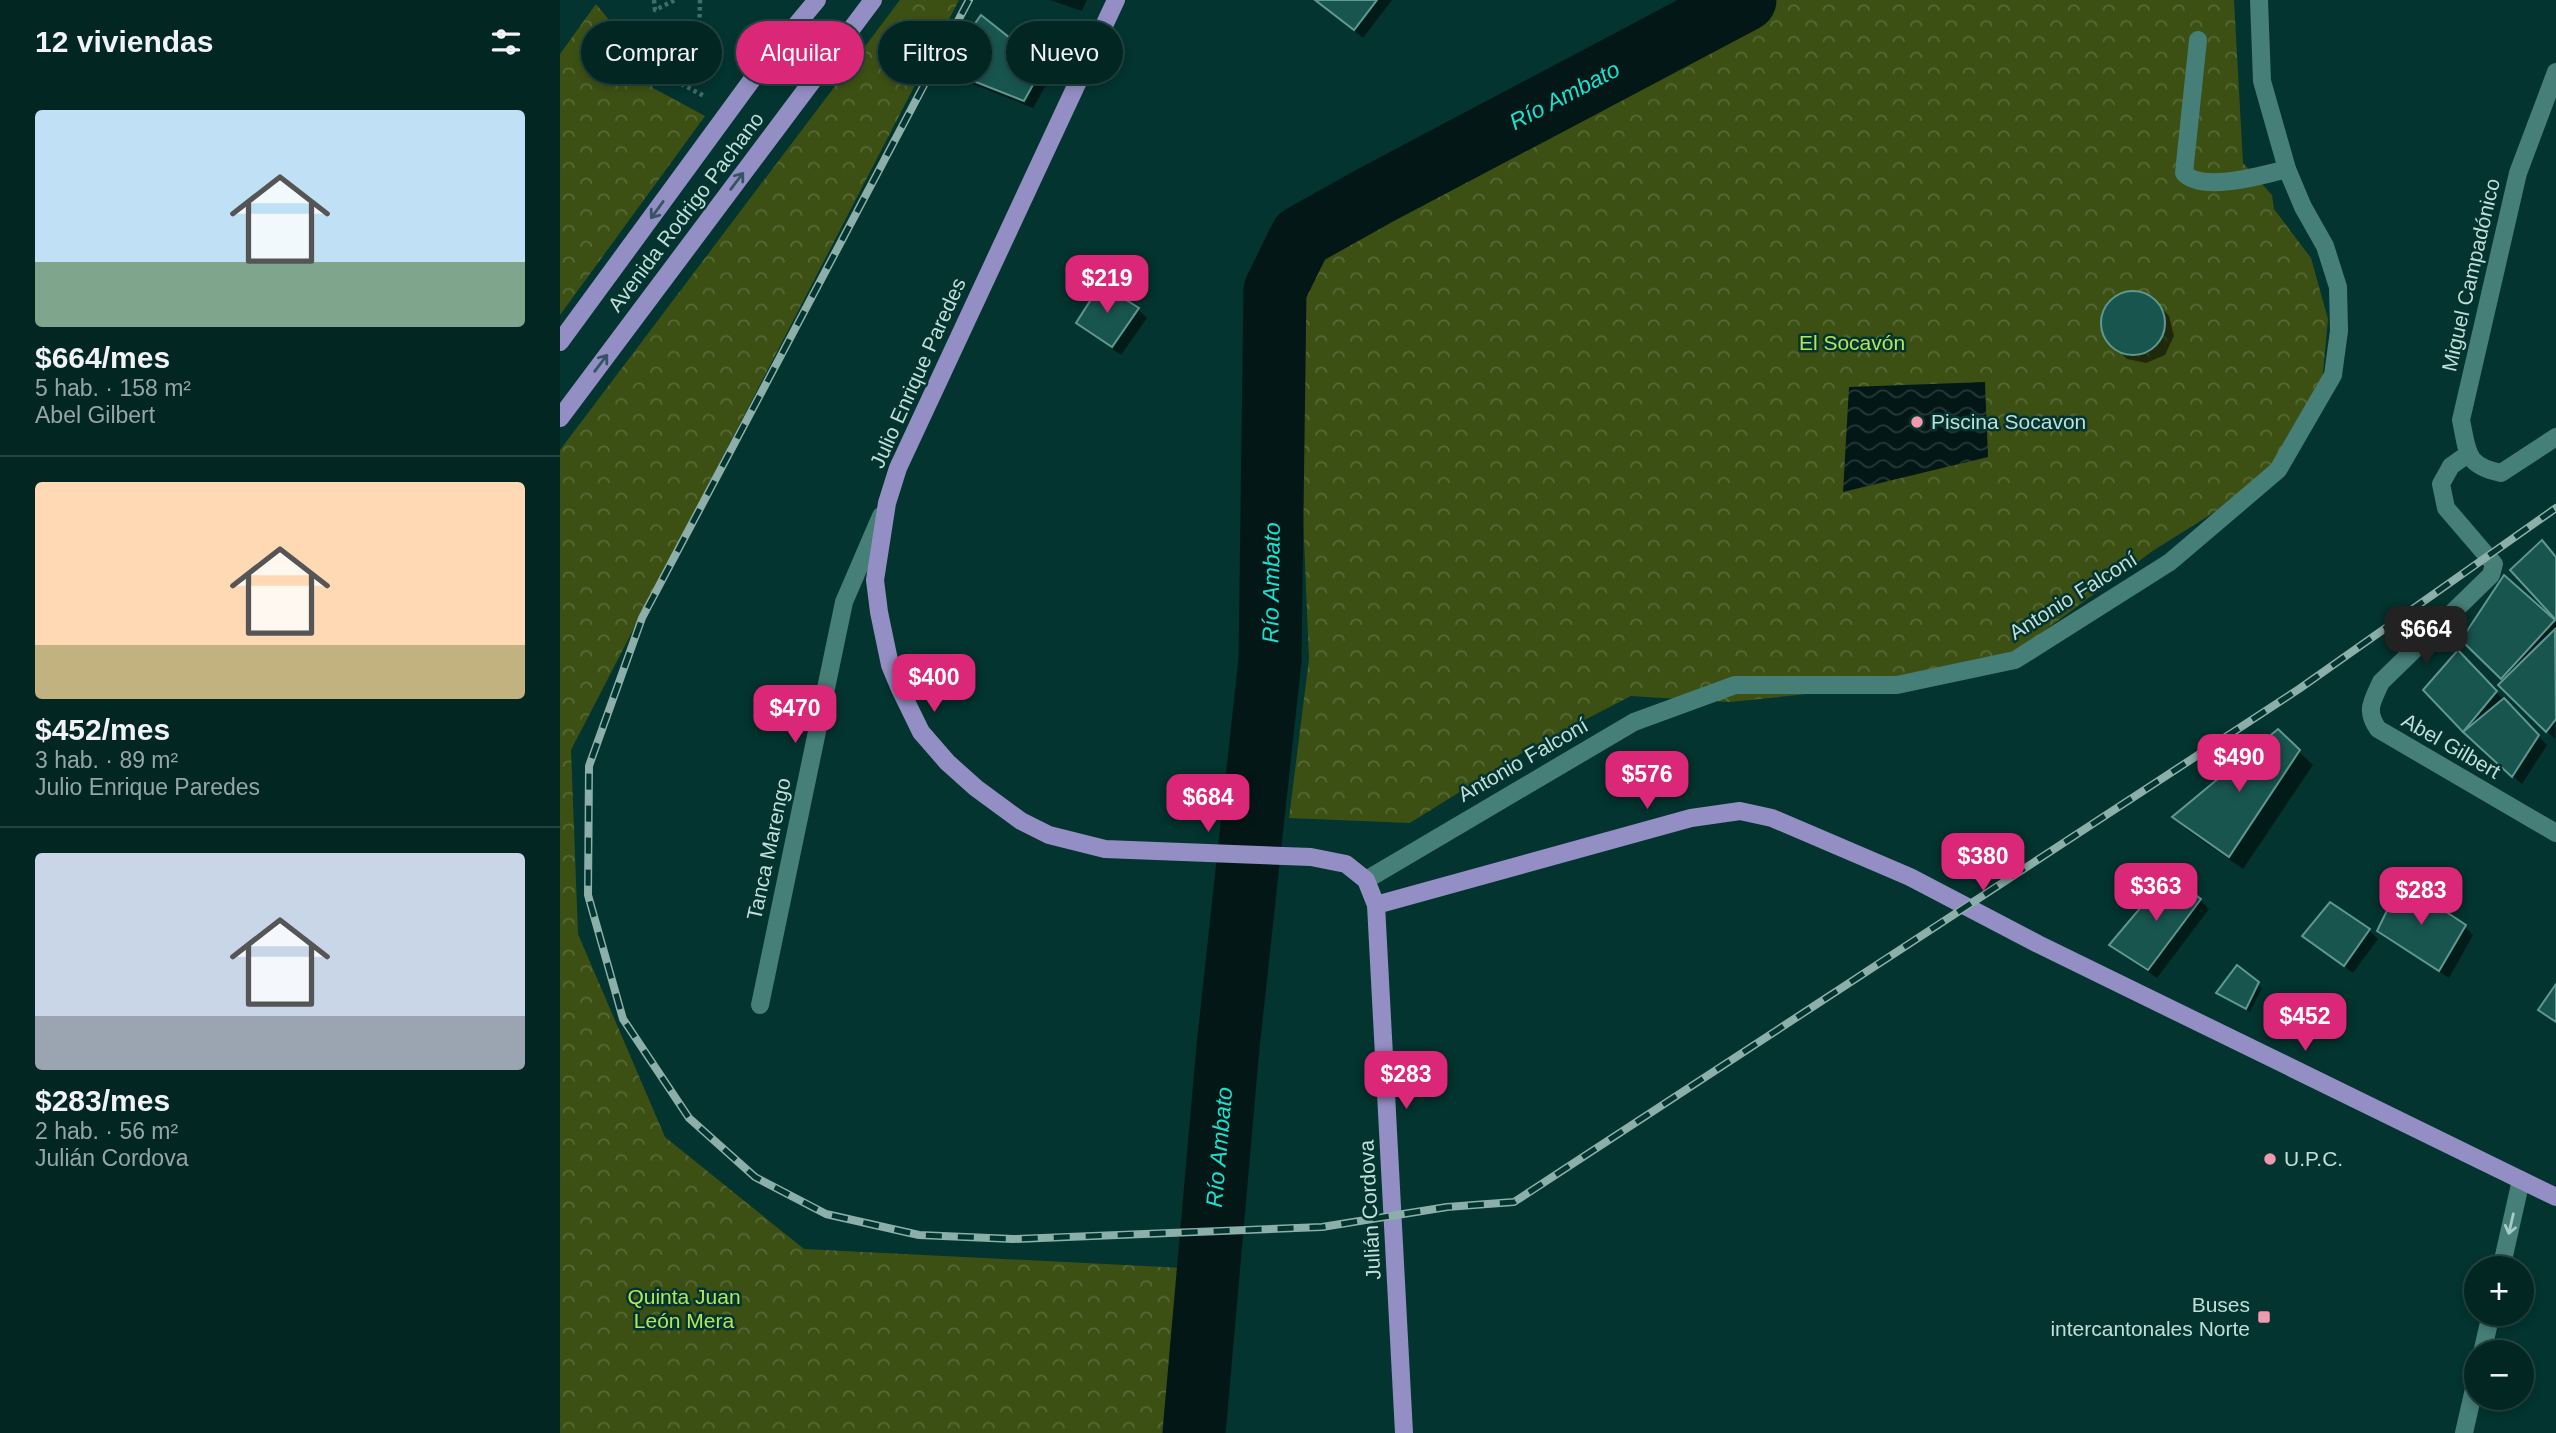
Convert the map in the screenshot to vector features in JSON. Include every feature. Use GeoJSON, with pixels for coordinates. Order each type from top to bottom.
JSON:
{"type":"FeatureCollection","features":[{"type":"Feature","properties":{"kind":"main road","name":"Avenida Rodrigo Pachano"},"geometry":{"type":"LineString","coordinates":[[560,342],[762,66],[817,0]]}},
{"type":"Feature","properties":{"kind":"main road","name":"Avenida Rodrigo Pachano"},"geometry":{"type":"LineString","coordinates":[[560,418],[873,0]]}},
{"type":"Feature","properties":{"kind":"main road","name":"Julio Enrique Paredes"},"geometry":{"type":"LineString","coordinates":[[1116,0],[898,468],[887,503],[875,580],[878,612],[890,665],[921,732],[947,762],[976,788],[1021,821],[1049,835],[1105,849],[1311,856],[1346,864],[1366,880]]}},
{"type":"Feature","properties":{"kind":"main road"},"geometry":{"type":"LineString","coordinates":[[1376,905],[1691,818],[1740,811],[1772,818],[1910,877],[2038,944],[2556,1197]]}},
{"type":"Feature","properties":{"kind":"main road","name":"Julián Cordova"},"geometry":{"type":"LineString","coordinates":[[1366,880],[1376,905],[1404,1433]]}},
{"type":"Feature","properties":{"kind":"street","name":"Antonio Falconí"},"geometry":{"type":"LineString","coordinates":[[1366,880],[1634,722],[1735,685],[1896,685],[2015,660],[2170,562],[2278,470],[2333,375],[2339,331],[2338,287],[2325,246],[2303,207],[2287,169],[2262,81],[2259,0]]}},
{"type":"Feature","properties":{"kind":"street"},"geometry":{"type":"LineString","coordinates":[[2198,40],[2184,173],[2189,179],[2201,183],[2252,178],[2287,169]]}},
{"type":"Feature","properties":{"kind":"street","name":"Miguel Campadónico"},"geometry":{"type":"LineString","coordinates":[[2468,454],[2461,420],[2518,173],[2556,72]]}},
{"type":"Feature","properties":{"kind":"street"},"geometry":{"type":"LineString","coordinates":[[2468,454],[2481,468],[2501,473],[2556,438]]}},
{"type":"Feature","properties":{"kind":"street","name":"Abel Gilbert"},"geometry":{"type":"LineString","coordinates":[[2468,454],[2452,466],[2441,484],[2446,508],[2494,564],[2491,575],[2381,682],[2372,703],[2370,718],[2378,729],[2554,827]]}},
{"type":"Feature","properties":{"kind":"street","name":"Tanca Marengo"},"geometry":{"type":"LineString","coordinates":[[760,1005],[845,601],[887,503]]}},
{"type":"Feature","properties":{"kind":"street"},"geometry":{"type":"LineString","coordinates":[[2504,1256],[2521,1180]]}},
{"type":"Feature","properties":{"kind":"street"},"geometry":{"type":"LineString","coordinates":[[2464,1433],[2469,1410]]}},
{"type":"Feature","properties":{"kind":"path"},"geometry":{"type":"LineString","coordinates":[[654,0],[655,10],[675,0]]}},
{"type":"Feature","properties":{"kind":"path"},"geometry":{"type":"LineString","coordinates":[[700,0],[699,41],[672,79],[729,110]]}},
{"type":"Feature","properties":{"kind":"green space","name":"Quinta Juan León Mera"},"geometry":{"type":"Polygon","coordinates":[[[900,0],[959,0],[948,21],[884,21],[900,0]]]}},
{"type":"Feature","properties":{"kind":"green space","name":"El Socavón"},"geometry":{"type":"Polygon","coordinates":[[[1767,0],[2234,0],[2243,163],[2272,195],[2274,209],[2311,258],[2328,319],[2321,395],[2266,480],[2154,550],[2007,658],[1896,685],[1730,702],[1631,696],[1530,748],[1410,823],[1289,818],[1309,659],[1294,298],[1318,250],[1379,205],[1767,0]]]}},
{"type":"Feature","properties":{"kind":"green space"},"geometry":{"type":"Polygon","coordinates":[[[596,4],[610,21],[584,21],[596,4]]]}},
{"type":"Feature","properties":{"kind":"green space"},"geometry":{"type":"Polygon","coordinates":[[[581,25],[581,84],[651,84],[653,88],[705,116],[560,315],[560,54],[581,25]]]}},
{"type":"Feature","properties":{"kind":"green space","name":"Quinta Juan León Mera"},"geometry":{"type":"Polygon","coordinates":[[[878,29],[878,84],[916,84],[571,750],[578,934],[665,1137],[804,1249],[1184,1268],[1169,1433],[560,1433],[560,450],[837,84],[864,84],[864,48],[878,29]]]}},
{"type":"Feature","properties":{"kind":"water","name":"Piscina Socavon"},"geometry":{"type":"Polygon","coordinates":[[[1985,382],[1988,457],[1843,492],[1849,387],[1985,382]]]}},
{"type":"Feature","properties":{"kind":"building"},"geometry":{"type":"Polygon","coordinates":[[[1315,0],[1377,0],[1354,30],[1315,0]]]}},
{"type":"Feature","properties":{"kind":"building"},"geometry":{"type":"Polygon","coordinates":[[[981,15],[989,21],[977,21],[981,15]]]}},
{"type":"Feature","properties":{"kind":"building"},"geometry":{"type":"Polygon","coordinates":[[[992,24],[1006,35],[1006,84],[1033,84],[1024,101],[981,84],[992,84],[992,24]]]}},
{"type":"Feature","properties":{"kind":"building"},"geometry":{"type":"Polygon","coordinates":[[[1101,284],[1139,308],[1112,347],[1076,323],[1101,284]]]}},
{"type":"Feature","properties":{"kind":"building"},"geometry":{"type":"Polygon","coordinates":[[[2127,291],[2139,291],[2156,300],[2163,311],[2163,335],[2156,346],[2139,355],[2127,355],[2115,350],[2106,341],[2101,329],[2101,317],[2106,305],[2115,296],[2127,291]]]}},
{"type":"Feature","properties":{"kind":"building"},"geometry":{"type":"Polygon","coordinates":[[[2542,540],[2556,557],[2556,620],[2510,570],[2542,540]]]}},
{"type":"Feature","properties":{"kind":"building"},"geometry":{"type":"Polygon","coordinates":[[[2504,575],[2555,620],[2501,679],[2461,640],[2504,575]]]}},
{"type":"Feature","properties":{"kind":"building"},"geometry":{"type":"Polygon","coordinates":[[[2555,629],[2556,719],[2546,732],[2498,685],[2555,629]]]}},
{"type":"Feature","properties":{"kind":"building"},"geometry":{"type":"Polygon","coordinates":[[[2458,650],[2497,691],[2463,732],[2423,690],[2458,650]]]}},
{"type":"Feature","properties":{"kind":"building"},"geometry":{"type":"Polygon","coordinates":[[[2504,698],[2539,735],[2512,777],[2463,732],[2504,698]]]}},
{"type":"Feature","properties":{"kind":"building"},"geometry":{"type":"Polygon","coordinates":[[[2278,729],[2300,750],[2229,857],[2172,817],[2278,729]]]}},
{"type":"Feature","properties":{"kind":"building"},"geometry":{"type":"Polygon","coordinates":[[[2168,875],[2201,899],[2148,970],[2109,945],[2168,875]]]}},
{"type":"Feature","properties":{"kind":"building"},"geometry":{"type":"Polygon","coordinates":[[[2401,882],[2466,925],[2439,971],[2377,931],[2401,882]]]}},
{"type":"Feature","properties":{"kind":"building"},"geometry":{"type":"Polygon","coordinates":[[[2330,902],[2370,929],[2344,966],[2302,936],[2330,902]]]}},
{"type":"Feature","properties":{"kind":"building"},"geometry":{"type":"Polygon","coordinates":[[[2237,965],[2259,982],[2246,1009],[2216,993],[2237,965]]]}},
{"type":"Feature","properties":{"kind":"building"},"geometry":{"type":"Polygon","coordinates":[[[2556,984],[2556,1022],[2538,1010],[2556,984]]]}},
{"type":"Feature","properties":{"kind":"waterway","name":"Río Ambato"},"geometry":{"type":"LineString","coordinates":[[1194,1433],[1228,1047],[1270,660],[1275,290],[1301,237],[1745,0]]}},
{"type":"Feature","properties":{"kind":"railway"},"geometry":{"type":"LineString","coordinates":[[969,0],[642,618],[589,766],[588,895],[623,1019],[689,1118],[755,1177],[826,1214],[919,1235],[1013,1239],[1322,1227],[1447,1207],[1514,1202],[2299,689],[2556,508]]}},
{"type":"Feature","properties":{"kind":"place","name":"Piscina Socavon"},"geometry":{"type":"Point","coordinates":[1917,422]}},
{"type":"Feature","properties":{"kind":"place","name":"U.P.C."},"geometry":{"type":"Point","coordinates":[2270,1159]}},
{"type":"Feature","properties":{"kind":"place","name":"Buses intercantonales Norte"},"geometry":{"type":"Point","coordinates":[2264,1317]}}]}
